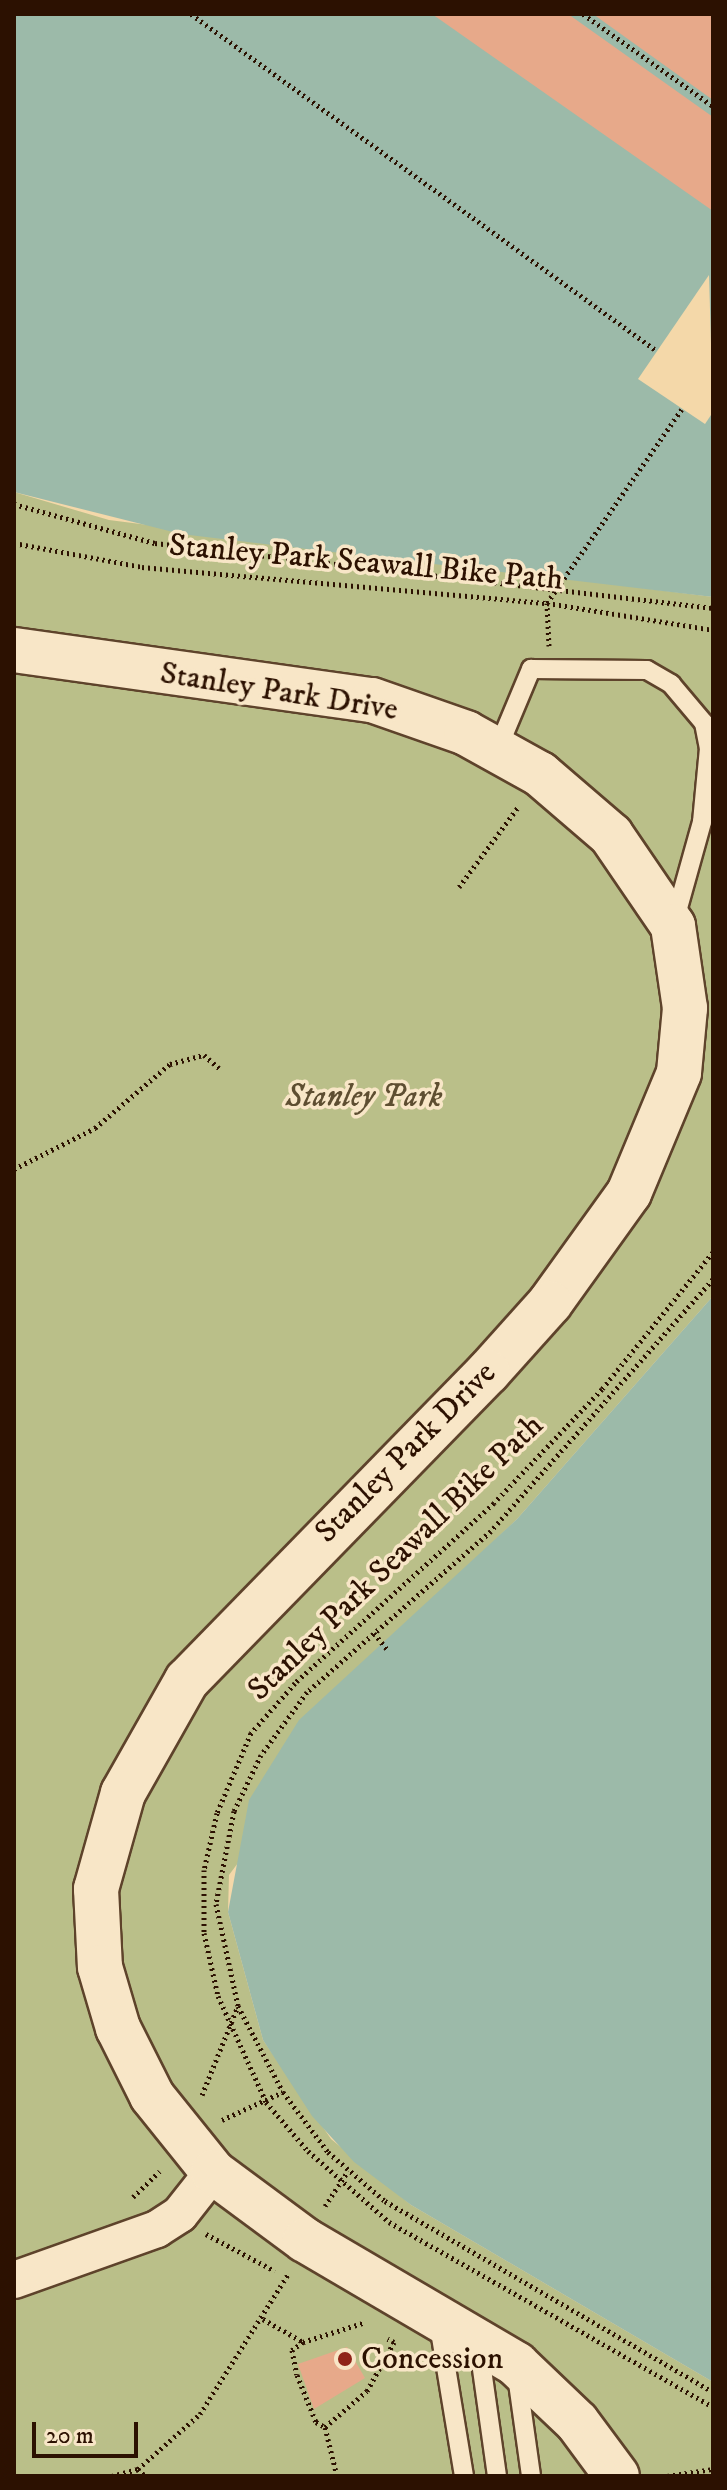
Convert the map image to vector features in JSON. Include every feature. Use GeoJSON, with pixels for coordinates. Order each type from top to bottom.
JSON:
{"type":"FeatureCollection","features":[{"type":"Feature","properties":{"kind":"street","name":"Stanley Park Drive"},"geometry":{"type":"LineString","coordinates":[[14,650],[372,700],[498,748],[611,835],[673,926],[685,1008],[679,1073],[629,1193],[550,1303],[187,1680],[139,1758],[106,1837],[96,1929],[108,1999],[152,2096],[213,2172],[305,2240],[437,2312],[516,2364],[577,2422],[617,2476]]}},
{"type":"Feature","properties":{"kind":"street"},"geometry":{"type":"LineString","coordinates":[[14,2280],[157,2229],[180,2214],[213,2172]]}},
{"type":"Feature","properties":{"kind":"lane"},"geometry":{"type":"LineString","coordinates":[[498,748],[531,669],[647,670],[692,704],[709,748],[708,784],[673,926]]}},
{"type":"Feature","properties":{"kind":"lane"},"geometry":{"type":"LineString","coordinates":[[437,2312],[464,2476]]}},
{"type":"Feature","properties":{"kind":"lane"},"geometry":{"type":"LineString","coordinates":[[478,2338],[497,2476]]}},
{"type":"Feature","properties":{"kind":"lane"},"geometry":{"type":"LineString","coordinates":[[516,2364],[531,2476]]}},
{"type":"Feature","properties":{"kind":"path"},"geometry":{"type":"LineString","coordinates":[[191,14],[657,351]]}},
{"type":"Feature","properties":{"kind":"path"},"geometry":{"type":"LineString","coordinates":[[583,14],[713,106]]}},
{"type":"Feature","properties":{"kind":"path"},"geometry":{"type":"LineString","coordinates":[[562,586],[682,409]]}},
{"type":"Feature","properties":{"kind":"path"},"geometry":{"type":"LineString","coordinates":[[14,504],[155,543],[562,586],[713,608]]}},
{"type":"Feature","properties":{"kind":"path","name":"Stanley Park Seawall Bike Path"},"geometry":{"type":"LineString","coordinates":[[14,543],[142,567],[547,603],[713,630]]}},
{"type":"Feature","properties":{"kind":"path"},"geometry":{"type":"LineString","coordinates":[[459,887],[525,799]]}},
{"type":"Feature","properties":{"kind":"path"},"geometry":{"type":"LineString","coordinates":[[14,1169],[95,1128],[170,1064],[204,1055],[219,1068]]}},
{"type":"Feature","properties":{"kind":"path","name":"Stanley Park Seawall Bike Path"},"geometry":{"type":"LineString","coordinates":[[713,1252],[602,1389],[494,1503],[295,1683],[251,1733],[217,1813],[204,1870],[204,1933],[229,2022],[266,2102],[340,2185],[490,2283],[713,2407]]}},
{"type":"Feature","properties":{"kind":"path"},"geometry":{"type":"LineString","coordinates":[[713,1279],[491,1531],[307,1692],[261,1755],[234,1811],[216,1904],[238,2006],[283,2092],[348,2170],[527,2289],[713,2392]]}},
{"type":"Feature","properties":{"kind":"path"},"geometry":{"type":"LineString","coordinates":[[374,1633],[387,1649]]}},
{"type":"Feature","properties":{"kind":"path"},"geometry":{"type":"LineString","coordinates":[[204,2110],[199,2103],[238,2006]]}},
{"type":"Feature","properties":{"kind":"path"},"geometry":{"type":"LineString","coordinates":[[210,2116],[216,2123],[283,2092]]}},
{"type":"Feature","properties":{"kind":"path"},"geometry":{"type":"LineString","coordinates":[[320,2213],[348,2170]]}},
{"type":"Feature","properties":{"kind":"path"},"geometry":{"type":"LineString","coordinates":[[112,2476],[138,2469],[200,2414],[263,2319],[288,2274],[200,2231]]}},
{"type":"Feature","properties":{"kind":"path"},"geometry":{"type":"LineString","coordinates":[[263,2319],[303,2342]]}},
{"type":"Feature","properties":{"kind":"path"},"geometry":{"type":"LineString","coordinates":[[337,2476],[325,2427],[316,2422],[297,2375],[292,2350],[303,2342],[360,2321],[371,2328]]}},
{"type":"Feature","properties":{"kind":"path"},"geometry":{"type":"LineString","coordinates":[[325,2427],[367,2391],[394,2342],[382,2335]]}},
{"type":"Feature","properties":{"kind":"path"},"geometry":{"type":"LineString","coordinates":[[138,2469],[145,2476]]}},
{"type":"Feature","properties":{"kind":"path"},"geometry":{"type":"LineString","coordinates":[[667,2476],[713,2469]]}},
{"type":"Feature","properties":{"kind":"green space","name":"Stanley Park"},"geometry":{"type":"Polygon","coordinates":[[[14,492],[109,520],[713,597],[713,1296],[517,1519],[439,1594],[229,1875],[228,1912],[263,2040],[331,2139],[411,2205],[713,2382],[713,2476],[14,2476],[14,492]]]}},
{"type":"Feature","properties":{"kind":"shaded area"},"geometry":{"type":"Polygon","coordinates":[[[14,14],[713,14],[713,597],[181,534],[14,492],[14,14]]]}},
{"type":"Feature","properties":{"kind":"shaded area"},"geometry":{"type":"Polygon","coordinates":[[[713,1296],[713,2382],[411,2205],[354,2162],[312,2116],[263,2040],[228,1912],[249,1800],[299,1720],[517,1519],[713,1296]]]}},
{"type":"Feature","properties":{"kind":"pier"},"geometry":{"type":"Polygon","coordinates":[[[709,275],[713,412],[705,424],[638,379],[709,275]]]}},
{"type":"Feature","properties":{"kind":"building"},"geometry":{"type":"Polygon","coordinates":[[[432,14],[568,14],[713,117],[713,211],[432,14]]]}},
{"type":"Feature","properties":{"kind":"building"},"geometry":{"type":"Polygon","coordinates":[[[593,14],[713,14],[713,100],[593,14]]]}},
{"type":"Feature","properties":{"kind":"building"},"geometry":{"type":"Polygon","coordinates":[[[347,2347],[365,2378],[314,2409],[298,2364],[347,2347]]]}},
{"type":"Feature","properties":{"kind":"place","name":"Concession"},"geometry":{"type":"Point","coordinates":[345,2359]}}]}
